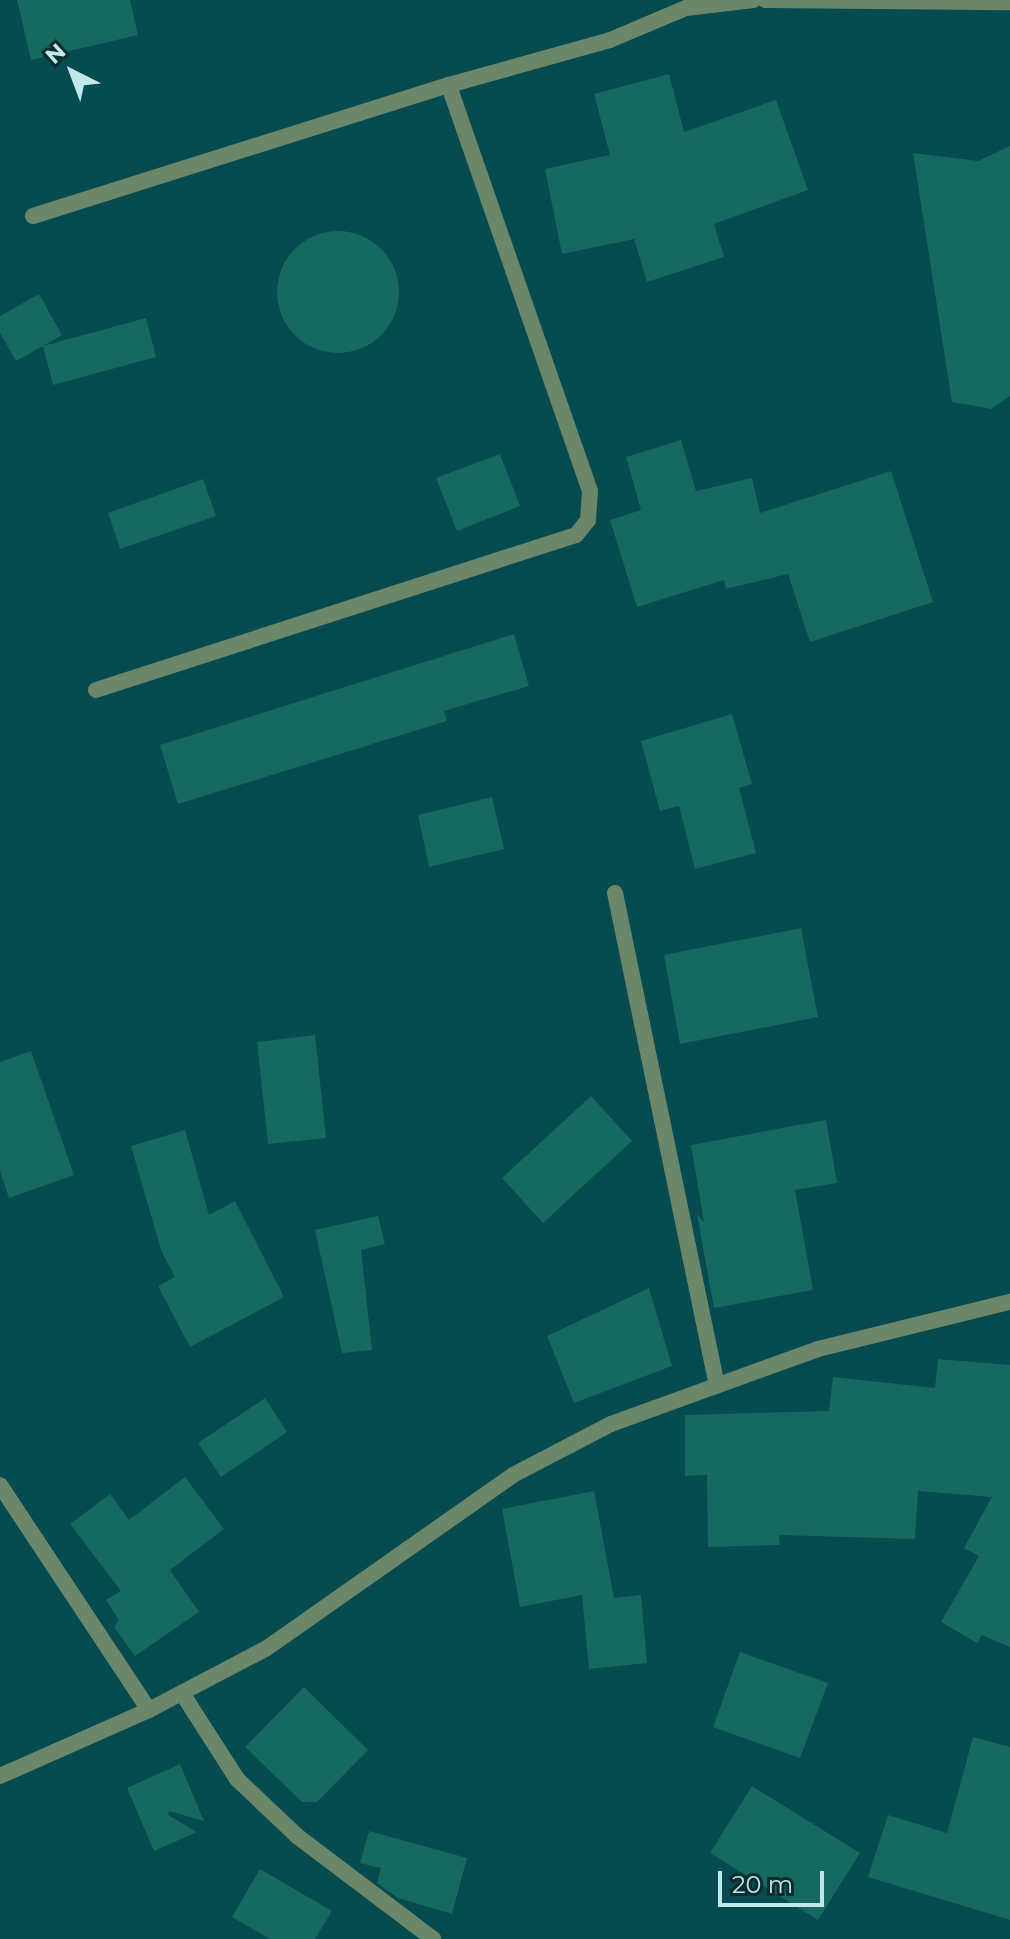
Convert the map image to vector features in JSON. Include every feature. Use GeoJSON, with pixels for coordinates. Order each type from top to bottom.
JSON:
{"type":"FeatureCollection","features":[{"type":"Feature","properties":{"kind":"street"},"geometry":{"type":"LineString","coordinates":[[33,216],[449,85],[610,40],[686,8],[754,0]]}},
{"type":"Feature","properties":{"kind":"street"},"geometry":{"type":"LineString","coordinates":[[765,0],[1010,2]]}},
{"type":"Feature","properties":{"kind":"street"},"geometry":{"type":"LineString","coordinates":[[96,690],[576,535],[588,520],[590,491],[449,85]]}},
{"type":"Feature","properties":{"kind":"street"},"geometry":{"type":"LineString","coordinates":[[615,893],[717,1386]]}},
{"type":"Feature","properties":{"kind":"street"},"geometry":{"type":"LineString","coordinates":[[0,1776],[149,1710],[267,1648],[513,1475],[611,1424],[818,1349],[1010,1302]]}},
{"type":"Feature","properties":{"kind":"street"},"geometry":{"type":"LineString","coordinates":[[0,1485],[149,1710]]}},
{"type":"Feature","properties":{"kind":"street"},"geometry":{"type":"LineString","coordinates":[[182,1693],[237,1779],[297,1836],[433,1939]]}},
{"type":"Feature","properties":{"kind":"building"},"geometry":{"type":"Polygon","coordinates":[[[17,0],[130,0],[138,35],[31,60],[17,0]]]}},
{"type":"Feature","properties":{"kind":"building"},"geometry":{"type":"Polygon","coordinates":[[[669,74],[684,132],[776,100],[808,190],[714,224],[724,257],[647,282],[634,239],[562,254],[545,169],[610,155],[594,94],[669,74]]]}},
{"type":"Feature","properties":{"kind":"building"},"geometry":{"type":"Polygon","coordinates":[[[1010,146],[1010,396],[991,409],[952,402],[913,153],[978,161],[1010,146]]]}},
{"type":"Feature","properties":{"kind":"building"},"geometry":{"type":"Polygon","coordinates":[[[338,231],[361,236],[381,249],[394,269],[399,292],[394,315],[381,335],[361,348],[338,353],[315,348],[295,335],[282,315],[277,292],[282,269],[295,249],[315,236],[338,231]]]}},
{"type":"Feature","properties":{"kind":"building"},"geometry":{"type":"Polygon","coordinates":[[[39,294],[62,335],[16,361],[0,333],[0,316],[39,294]]]}},
{"type":"Feature","properties":{"kind":"building"},"geometry":{"type":"Polygon","coordinates":[[[146,318],[156,357],[53,385],[43,346],[146,318]]]}},
{"type":"Feature","properties":{"kind":"building"},"geometry":{"type":"Polygon","coordinates":[[[681,440],[696,491],[752,478],[760,513],[891,471],[933,602],[810,642],[788,574],[726,589],[724,580],[637,607],[610,520],[641,510],[626,457],[681,440]]]}},
{"type":"Feature","properties":{"kind":"building"},"geometry":{"type":"Polygon","coordinates":[[[500,454],[520,506],[457,531],[436,478],[500,454]]]}},
{"type":"Feature","properties":{"kind":"building"},"geometry":{"type":"Polygon","coordinates":[[[203,479],[216,516],[120,549],[108,513],[203,479]]]}},
{"type":"Feature","properties":{"kind":"building"},"geometry":{"type":"Polygon","coordinates":[[[514,634],[529,686],[444,711],[447,721],[178,804],[160,745],[514,634]]]}},
{"type":"Feature","properties":{"kind":"building"},"geometry":{"type":"Polygon","coordinates":[[[732,714],[752,784],[739,788],[756,853],[695,869],[679,806],[660,811],[641,741],[732,714]]]}},
{"type":"Feature","properties":{"kind":"building"},"geometry":{"type":"Polygon","coordinates":[[[492,797],[504,849],[429,867],[418,815],[492,797]]]}},
{"type":"Feature","properties":{"kind":"building"},"geometry":{"type":"Polygon","coordinates":[[[801,928],[818,1017],[680,1044],[664,955],[801,928]]]}},
{"type":"Feature","properties":{"kind":"building"},"geometry":{"type":"Polygon","coordinates":[[[315,1035],[326,1138],[268,1144],[257,1042],[315,1035]]]}},
{"type":"Feature","properties":{"kind":"building"},"geometry":{"type":"Polygon","coordinates":[[[31,1051],[74,1175],[9,1198],[0,1171],[0,1062],[31,1051]]]}},
{"type":"Feature","properties":{"kind":"building"},"geometry":{"type":"Polygon","coordinates":[[[591,1096],[632,1141],[543,1223],[502,1178],[591,1096]]]}},
{"type":"Feature","properties":{"kind":"building"},"geometry":{"type":"Polygon","coordinates":[[[826,1120],[837,1183],[795,1190],[813,1290],[714,1308],[697,1214],[704,1222],[691,1145],[826,1120]]]}},
{"type":"Feature","properties":{"kind":"building"},"geometry":{"type":"Polygon","coordinates":[[[185,1130],[209,1215],[235,1201],[284,1297],[190,1347],[158,1286],[175,1277],[161,1250],[131,1146],[185,1130]]]}},
{"type":"Feature","properties":{"kind":"building"},"geometry":{"type":"Polygon","coordinates":[[[378,1216],[385,1244],[361,1250],[372,1350],[342,1353],[315,1230],[378,1216]]]}},
{"type":"Feature","properties":{"kind":"building"},"geometry":{"type":"Polygon","coordinates":[[[649,1288],[672,1366],[574,1403],[547,1336],[649,1288]]]}},
{"type":"Feature","properties":{"kind":"building"},"geometry":{"type":"Polygon","coordinates":[[[938,1359],[1010,1365],[1010,1647],[982,1635],[977,1643],[941,1622],[979,1556],[964,1548],[992,1497],[918,1491],[915,1539],[779,1535],[780,1545],[708,1547],[707,1475],[685,1476],[685,1415],[829,1411],[833,1377],[935,1388],[938,1359]]]}},
{"type":"Feature","properties":{"kind":"building"},"geometry":{"type":"Polygon","coordinates":[[[265,1398],[287,1432],[221,1477],[198,1443],[265,1398]]]}},
{"type":"Feature","properties":{"kind":"building"},"geometry":{"type":"Polygon","coordinates":[[[185,1477],[224,1529],[170,1570],[199,1612],[135,1656],[114,1627],[119,1620],[106,1600],[121,1591],[70,1524],[110,1494],[129,1520],[185,1477]]]}},
{"type":"Feature","properties":{"kind":"building"},"geometry":{"type":"Polygon","coordinates":[[[594,1491],[614,1598],[641,1595],[647,1663],[589,1669],[582,1595],[520,1607],[502,1509],[594,1491]]]}},
{"type":"Feature","properties":{"kind":"building"},"geometry":{"type":"Polygon","coordinates":[[[740,1652],[828,1683],[800,1758],[713,1727],[740,1652]]]}},
{"type":"Feature","properties":{"kind":"building"},"geometry":{"type":"Polygon","coordinates":[[[304,1687],[368,1750],[317,1802],[302,1802],[245,1747],[304,1687]]]}},
{"type":"Feature","properties":{"kind":"building"},"geometry":{"type":"Polygon","coordinates":[[[973,1737],[1010,1747],[1010,1920],[868,1877],[888,1815],[947,1833],[973,1737]]]}},
{"type":"Feature","properties":{"kind":"building"},"geometry":{"type":"Polygon","coordinates":[[[180,1764],[204,1821],[169,1811],[168,1815],[197,1832],[154,1851],[127,1788],[180,1764]]]}},
{"type":"Feature","properties":{"kind":"building"},"geometry":{"type":"Polygon","coordinates":[[[752,1786],[860,1853],[818,1920],[710,1853],[752,1786]]]}},
{"type":"Feature","properties":{"kind":"building"},"geometry":{"type":"Polygon","coordinates":[[[369,1831],[467,1858],[452,1914],[398,1898],[377,1883],[381,1868],[360,1863],[369,1831]]]}},
{"type":"Feature","properties":{"kind":"building"},"geometry":{"type":"Polygon","coordinates":[[[260,1869],[332,1911],[315,1939],[270,1939],[232,1917],[260,1869]]]}}]}
